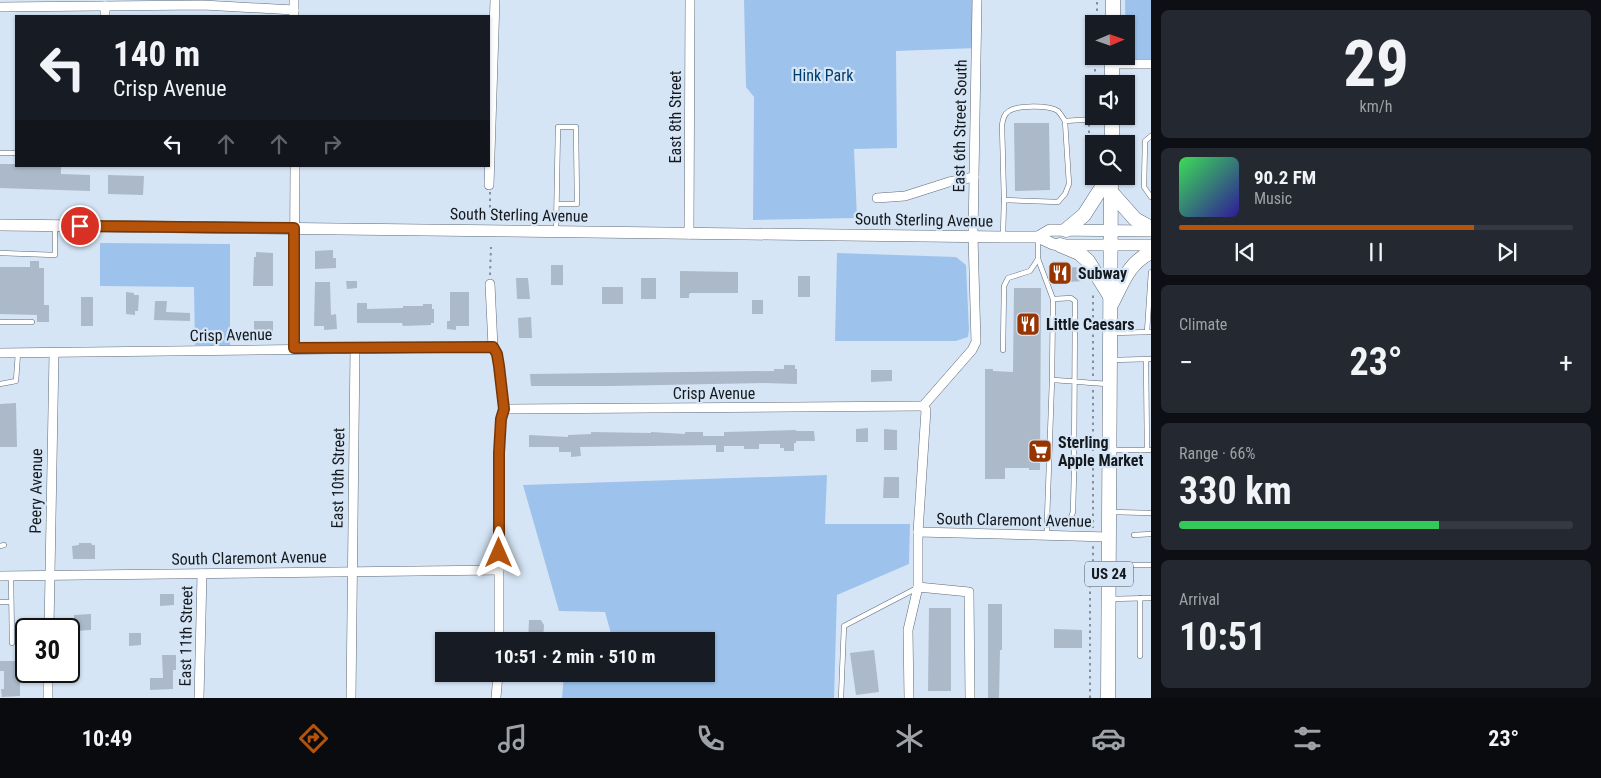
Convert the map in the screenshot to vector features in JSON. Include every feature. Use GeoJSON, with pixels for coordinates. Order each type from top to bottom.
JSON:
{"type":"FeatureCollection","features":[{"type":"Feature","properties":{"kind":"main road"},"geometry":{"type":"LineString","coordinates":[[1112,15],[1113,0]]}},
{"type":"Feature","properties":{"kind":"main road"},"geometry":{"type":"LineString","coordinates":[[1066,230],[1084,214],[1104,185]]}},
{"type":"Feature","properties":{"kind":"main road","name":"US 24"},"geometry":{"type":"LineString","coordinates":[[1108,698],[1111,185]]}},
{"type":"Feature","properties":{"kind":"main road"},"geometry":{"type":"LineString","coordinates":[[1111,192],[1135,219],[1151,229]]}},
{"type":"Feature","properties":{"kind":"main road","name":"South Sterling Avenue"},"geometry":{"type":"LineString","coordinates":[[0,224],[1038,237],[1060,245],[1111,238],[1151,229]]}},
{"type":"Feature","properties":{"kind":"main road","name":"South Sterling Avenue"},"geometry":{"type":"LineString","coordinates":[[1038,237],[1050,230],[1066,230],[1151,245]]}},
{"type":"Feature","properties":{"kind":"main road"},"geometry":{"type":"LineString","coordinates":[[1060,245],[1079,253],[1088,261],[1111,302]]}},
{"type":"Feature","properties":{"kind":"main road"},"geometry":{"type":"LineString","coordinates":[[1111,302],[1138,258],[1151,252]]}},
{"type":"Feature","properties":{"kind":"street"},"geometry":{"type":"LineString","coordinates":[[0,6],[34,3],[105,6],[203,6],[294,13],[294,0]]}},
{"type":"Feature","properties":{"kind":"street"},"geometry":{"type":"LineString","coordinates":[[490,185],[491,76],[495,0]]}},
{"type":"Feature","properties":{"kind":"street","name":"East 8th Street"},"geometry":{"type":"LineString","coordinates":[[689,234],[690,0]]}},
{"type":"Feature","properties":{"kind":"street","name":"East 6th Street South"},"geometry":{"type":"LineString","coordinates":[[923,406],[972,350],[976,342],[974,177],[977,0]]}},
{"type":"Feature","properties":{"kind":"street"},"geometry":{"type":"LineString","coordinates":[[105,6],[105,15]]}},
{"type":"Feature","properties":{"kind":"street"},"geometry":{"type":"LineString","coordinates":[[1135,62],[1151,64]]}},
{"type":"Feature","properties":{"kind":"street"},"geometry":{"type":"LineString","coordinates":[[294,348],[295,167]]}},
{"type":"Feature","properties":{"kind":"street"},"geometry":{"type":"LineString","coordinates":[[878,198],[904,196],[949,182],[974,177]]}},
{"type":"Feature","properties":{"kind":"street"},"geometry":{"type":"LineString","coordinates":[[490,284],[493,347],[497,354],[504,409],[501,419],[499,453],[499,632]]}},
{"type":"Feature","properties":{"kind":"street","name":"Crisp Avenue"},"geometry":{"type":"LineString","coordinates":[[0,353],[493,347]]}},
{"type":"Feature","properties":{"kind":"street","name":"East 10th Street"},"geometry":{"type":"LineString","coordinates":[[351,698],[355,348]]}},
{"type":"Feature","properties":{"kind":"street","name":"Peery Avenue"},"geometry":{"type":"LineString","coordinates":[[49,618],[54,353]]}},
{"type":"Feature","properties":{"kind":"street"},"geometry":{"type":"LineString","coordinates":[[909,698],[908,630],[918,587],[918,532],[926,410],[923,406]]}},
{"type":"Feature","properties":{"kind":"street","name":"Crisp Avenue"},"geometry":{"type":"LineString","coordinates":[[504,409],[923,406]]}},
{"type":"Feature","properties":{"kind":"street","name":"South Claremont Avenue"},"geometry":{"type":"LineString","coordinates":[[918,532],[1110,537]]}},
{"type":"Feature","properties":{"kind":"street","name":"South Claremont Avenue"},"geometry":{"type":"LineString","coordinates":[[0,576],[499,570]]}},
{"type":"Feature","properties":{"kind":"street","name":"East 11th Street"},"geometry":{"type":"LineString","coordinates":[[199,698],[202,574]]}},
{"type":"Feature","properties":{"kind":"street"},"geometry":{"type":"LineString","coordinates":[[918,587],[968,592],[970,698]]}},
{"type":"Feature","properties":{"kind":"street"},"geometry":{"type":"LineString","coordinates":[[496,698],[497,682]]}},
{"type":"Feature","properties":{"kind":"street"},"geometry":{"type":"LineString","coordinates":[[48,683],[48,698]]}},
{"type":"Feature","properties":{"kind":"lane"},"geometry":{"type":"LineString","coordinates":[[1003,237],[1002,125],[1004,115],[1010,110],[1020,107],[1048,108],[1058,111],[1065,121],[1069,184],[1065,194],[1058,202],[1004,200]]}},
{"type":"Feature","properties":{"kind":"lane"},"geometry":{"type":"LineString","coordinates":[[1065,121],[1085,119]]}},
{"type":"Feature","properties":{"kind":"lane"},"geometry":{"type":"LineString","coordinates":[[556,232],[558,128],[576,128],[577,204],[557,204]]}},
{"type":"Feature","properties":{"kind":"lane"},"geometry":{"type":"LineString","coordinates":[[1151,136],[1145,141],[1144,187],[1151,197]]}},
{"type":"Feature","properties":{"kind":"lane"},"geometry":{"type":"LineString","coordinates":[[1145,143],[1151,143]]}},
{"type":"Feature","properties":{"kind":"lane"},"geometry":{"type":"LineString","coordinates":[[0,153],[15,153]]}},
{"type":"Feature","properties":{"kind":"lane"},"geometry":{"type":"LineString","coordinates":[[0,253],[55,255],[56,225]]}},
{"type":"Feature","properties":{"kind":"lane"},"geometry":{"type":"LineString","coordinates":[[1038,237],[1038,258],[1053,299],[1046,536]]}},
{"type":"Feature","properties":{"kind":"lane"},"geometry":{"type":"LineString","coordinates":[[1003,350],[1004,286],[1008,278],[1030,271],[1038,258]]}},
{"type":"Feature","properties":{"kind":"lane"},"geometry":{"type":"LineString","coordinates":[[1110,332],[1149,332],[1151,272]]}},
{"type":"Feature","properties":{"kind":"lane"},"geometry":{"type":"LineString","coordinates":[[1047,520],[1070,520],[1073,512],[1075,301],[1072,298],[1053,299]]}},
{"type":"Feature","properties":{"kind":"lane"},"geometry":{"type":"LineString","coordinates":[[0,322],[32,322]]}},
{"type":"Feature","properties":{"kind":"lane"},"geometry":{"type":"LineString","coordinates":[[0,384],[16,381],[18,353]]}},
{"type":"Feature","properties":{"kind":"lane"},"geometry":{"type":"LineString","coordinates":[[1109,450],[1149,450],[1149,360],[1110,360]]}},
{"type":"Feature","properties":{"kind":"lane"},"geometry":{"type":"LineString","coordinates":[[1052,380],[1110,384]]}},
{"type":"Feature","properties":{"kind":"lane"},"geometry":{"type":"LineString","coordinates":[[1109,512],[1151,512]]}},
{"type":"Feature","properties":{"kind":"lane"},"geometry":{"type":"LineString","coordinates":[[1134,534],[1151,534]]}},
{"type":"Feature","properties":{"kind":"lane"},"geometry":{"type":"LineString","coordinates":[[1109,565],[1151,565]]}},
{"type":"Feature","properties":{"kind":"lane"},"geometry":{"type":"LineString","coordinates":[[11,576],[12,643]]}},
{"type":"Feature","properties":{"kind":"lane"},"geometry":{"type":"LineString","coordinates":[[841,698],[844,626],[918,587]]}},
{"type":"Feature","properties":{"kind":"lane"},"geometry":{"type":"LineString","coordinates":[[1109,598],[1151,598]]}},
{"type":"Feature","properties":{"kind":"lane"},"geometry":{"type":"LineString","coordinates":[[1140,598],[1140,656]]}},
{"type":"Feature","properties":{"kind":"lane"},"geometry":{"type":"LineString","coordinates":[[0,602],[11,602]]}},
{"type":"Feature","properties":{"kind":"path"},"geometry":{"type":"LineString","coordinates":[[1097,0],[1097,15]]}},
{"type":"Feature","properties":{"kind":"path"},"geometry":{"type":"LineString","coordinates":[[1089,187],[1090,125]]}},
{"type":"Feature","properties":{"kind":"path"},"geometry":{"type":"LineString","coordinates":[[490,185],[490,219]]}},
{"type":"Feature","properties":{"kind":"path"},"geometry":{"type":"LineString","coordinates":[[490,284],[491,247]]}},
{"type":"Feature","properties":{"kind":"path"},"geometry":{"type":"LineString","coordinates":[[1090,698],[1090,586],[1093,574],[1093,290]]}},
{"type":"Feature","properties":{"kind":"green space","name":"Hink Park"},"geometry":{"type":"Polygon","coordinates":[[[744,0],[977,0],[977,48],[896,51],[897,148],[854,149],[857,218],[753,220],[754,97],[746,87],[744,0]]]}},
{"type":"Feature","properties":{"kind":"green space"},"geometry":{"type":"Polygon","coordinates":[[[1125,0],[1151,0],[1151,60],[1135,60],[1135,15],[1125,15],[1125,0]]]}},
{"type":"Feature","properties":{"kind":"green space"},"geometry":{"type":"Polygon","coordinates":[[[100,243],[230,244],[230,345],[195,345],[194,287],[100,286],[100,243]]]}},
{"type":"Feature","properties":{"kind":"green space"},"geometry":{"type":"Polygon","coordinates":[[[837,253],[956,257],[966,265],[968,337],[956,341],[835,341],[837,253]]]}},
{"type":"Feature","properties":{"kind":"green space"},"geometry":{"type":"Polygon","coordinates":[[[827,475],[825,524],[910,524],[909,564],[837,595],[834,698],[562,698],[563,682],[715,682],[715,632],[611,632],[605,612],[559,611],[523,485],[827,475]]]}},
{"type":"Feature","properties":{"kind":"building"},"geometry":{"type":"Polygon","coordinates":[[[1014,123],[1049,123],[1050,190],[1015,191],[1014,123]]]}},
{"type":"Feature","properties":{"kind":"building"},"geometry":{"type":"Polygon","coordinates":[[[0,164],[15,164],[15,167],[61,167],[61,174],[90,175],[90,191],[0,188],[0,164]]]}},
{"type":"Feature","properties":{"kind":"building"},"geometry":{"type":"Polygon","coordinates":[[[108,175],[144,176],[143,195],[108,194],[108,175]]]}},
{"type":"Feature","properties":{"kind":"building"},"geometry":{"type":"Polygon","coordinates":[[[333,250],[333,258],[336,258],[336,268],[315,269],[315,251],[333,250]]]}},
{"type":"Feature","properties":{"kind":"building"},"geometry":{"type":"Polygon","coordinates":[[[256,252],[273,253],[273,286],[253,286],[254,257],[256,257],[256,252]]]}},
{"type":"Feature","properties":{"kind":"building"},"geometry":{"type":"Polygon","coordinates":[[[30,261],[39,261],[39,268],[44,268],[44,305],[49,305],[49,322],[37,322],[37,315],[0,314],[0,267],[30,267],[30,261]]]}},
{"type":"Feature","properties":{"kind":"building"},"geometry":{"type":"Polygon","coordinates":[[[551,265],[563,265],[563,285],[551,285],[551,265]]]}},
{"type":"Feature","properties":{"kind":"building"},"geometry":{"type":"Polygon","coordinates":[[[1076,267],[1082,274],[1083,281],[1057,283],[1056,269],[1076,267]]]}},
{"type":"Feature","properties":{"kind":"building"},"geometry":{"type":"Polygon","coordinates":[[[680,271],[738,272],[738,293],[691,293],[689,298],[680,298],[680,271]]]}},
{"type":"Feature","properties":{"kind":"building"},"geometry":{"type":"Polygon","coordinates":[[[798,276],[810,276],[810,297],[798,297],[798,276]]]}},
{"type":"Feature","properties":{"kind":"building"},"geometry":{"type":"Polygon","coordinates":[[[516,278],[528,278],[530,299],[517,299],[516,278]]]}},
{"type":"Feature","properties":{"kind":"building"},"geometry":{"type":"Polygon","coordinates":[[[641,278],[656,278],[656,299],[641,299],[641,278]]]}},
{"type":"Feature","properties":{"kind":"building"},"geometry":{"type":"Polygon","coordinates":[[[346,281],[357,281],[357,288],[347,289],[346,281]]]}},
{"type":"Feature","properties":{"kind":"building"},"geometry":{"type":"Polygon","coordinates":[[[315,282],[330,282],[331,315],[336,314],[337,329],[324,330],[324,326],[314,326],[315,282]]]}},
{"type":"Feature","properties":{"kind":"building"},"geometry":{"type":"Polygon","coordinates":[[[602,287],[623,287],[623,304],[602,304],[602,287]]]}},
{"type":"Feature","properties":{"kind":"building"},"geometry":{"type":"Polygon","coordinates":[[[1014,288],[1041,288],[1040,470],[1005,468],[1005,479],[985,479],[985,369],[1013,372],[1014,288]]]}},
{"type":"Feature","properties":{"kind":"building"},"geometry":{"type":"Polygon","coordinates":[[[126,292],[139,295],[138,311],[135,311],[135,315],[126,314],[126,292]]]}},
{"type":"Feature","properties":{"kind":"building"},"geometry":{"type":"Polygon","coordinates":[[[450,292],[469,292],[469,326],[456,326],[456,330],[447,329],[447,321],[450,321],[450,292]]]}},
{"type":"Feature","properties":{"kind":"building"},"geometry":{"type":"Polygon","coordinates":[[[81,297],[93,297],[93,326],[81,326],[81,297]]]}},
{"type":"Feature","properties":{"kind":"building"},"geometry":{"type":"Polygon","coordinates":[[[752,300],[763,300],[763,314],[752,314],[752,300]]]}},
{"type":"Feature","properties":{"kind":"building"},"geometry":{"type":"Polygon","coordinates":[[[155,301],[167,301],[166,312],[190,313],[190,321],[154,320],[155,301]]]}},
{"type":"Feature","properties":{"kind":"building"},"geometry":{"type":"Polygon","coordinates":[[[357,303],[367,303],[367,309],[403,308],[403,306],[432,304],[434,323],[431,323],[431,325],[403,326],[402,323],[357,323],[357,303]]]}},
{"type":"Feature","properties":{"kind":"building"},"geometry":{"type":"Polygon","coordinates":[[[531,317],[532,338],[519,338],[518,318],[531,317]]]}},
{"type":"Feature","properties":{"kind":"building"},"geometry":{"type":"Polygon","coordinates":[[[254,321],[273,321],[273,333],[254,333],[254,321]]]}},
{"type":"Feature","properties":{"kind":"building"},"geometry":{"type":"Polygon","coordinates":[[[784,365],[795,365],[795,369],[797,369],[797,384],[531,386],[530,374],[774,371],[774,369],[784,369],[784,365]]]}},
{"type":"Feature","properties":{"kind":"building"},"geometry":{"type":"Polygon","coordinates":[[[871,370],[892,370],[892,381],[871,382],[871,370]]]}},
{"type":"Feature","properties":{"kind":"building"},"geometry":{"type":"Polygon","coordinates":[[[16,403],[17,447],[0,447],[0,404],[16,403]]]}},
{"type":"Feature","properties":{"kind":"building"},"geometry":{"type":"Polygon","coordinates":[[[868,428],[868,442],[856,442],[856,429],[868,428]]]}},
{"type":"Feature","properties":{"kind":"building"},"geometry":{"type":"Polygon","coordinates":[[[884,429],[897,430],[897,450],[884,450],[884,429]]]}},
{"type":"Feature","properties":{"kind":"building"},"geometry":{"type":"Polygon","coordinates":[[[814,431],[815,441],[796,441],[794,443],[794,451],[784,451],[784,448],[780,448],[780,444],[759,444],[759,449],[744,449],[744,446],[724,446],[724,452],[716,452],[716,445],[580,447],[581,456],[571,457],[571,452],[559,452],[559,447],[529,447],[529,435],[568,437],[568,435],[591,434],[591,432],[685,434],[685,432],[703,432],[703,436],[724,436],[724,432],[814,431]]]}},
{"type":"Feature","properties":{"kind":"building"},"geometry":{"type":"Polygon","coordinates":[[[884,477],[899,477],[899,498],[883,498],[884,477]]]}},
{"type":"Feature","properties":{"kind":"building"},"geometry":{"type":"Polygon","coordinates":[[[79,543],[95,545],[95,559],[73,559],[72,546],[79,545],[79,543]]]}},
{"type":"Feature","properties":{"kind":"building"},"geometry":{"type":"Polygon","coordinates":[[[160,594],[174,594],[174,605],[160,606],[160,594]]]}},
{"type":"Feature","properties":{"kind":"building"},"geometry":{"type":"Polygon","coordinates":[[[988,604],[1002,604],[999,698],[988,698],[988,604]]]}},
{"type":"Feature","properties":{"kind":"building"},"geometry":{"type":"Polygon","coordinates":[[[929,608],[951,608],[951,691],[928,691],[929,608]]]}},
{"type":"Feature","properties":{"kind":"building"},"geometry":{"type":"Polygon","coordinates":[[[91,614],[91,630],[80,631],[80,618],[74,618],[74,615],[91,614]]]}},
{"type":"Feature","properties":{"kind":"building"},"geometry":{"type":"Polygon","coordinates":[[[529,620],[541,620],[544,625],[544,632],[528,632],[529,620]]]}},
{"type":"Feature","properties":{"kind":"building"},"geometry":{"type":"Polygon","coordinates":[[[1054,629],[1082,630],[1082,648],[1054,648],[1054,629]]]}},
{"type":"Feature","properties":{"kind":"building"},"geometry":{"type":"Polygon","coordinates":[[[129,633],[141,633],[141,645],[129,646],[129,633]]]}},
{"type":"Feature","properties":{"kind":"building"},"geometry":{"type":"Polygon","coordinates":[[[874,650],[879,692],[856,695],[850,653],[874,650]]]}},
{"type":"Feature","properties":{"kind":"building"},"geometry":{"type":"Polygon","coordinates":[[[162,655],[176,655],[176,670],[173,670],[173,689],[150,690],[150,678],[163,678],[162,655]]]}},
{"type":"Feature","properties":{"kind":"building"},"geometry":{"type":"Polygon","coordinates":[[[0,661],[15,661],[15,683],[20,683],[20,696],[2,697],[1,689],[4,689],[4,671],[0,671],[0,661]]]}},
{"type":"Feature","properties":{"kind":"place","name":"Subway"},"geometry":{"type":"Point","coordinates":[1060,273]}},
{"type":"Feature","properties":{"kind":"place","name":"Little Caesars"},"geometry":{"type":"Point","coordinates":[1028,324]}},
{"type":"Feature","properties":{"kind":"place","name":"Sterling Apple Market"},"geometry":{"type":"Point","coordinates":[1040,451]}},
{"type":"Feature","properties":{"kind":"route"},"geometry":{"type":"LineString","coordinates":[[80,226],[294,228],[294,348],[493,347],[497,354],[504,409],[501,419],[499,453],[499,553]]}}]}
